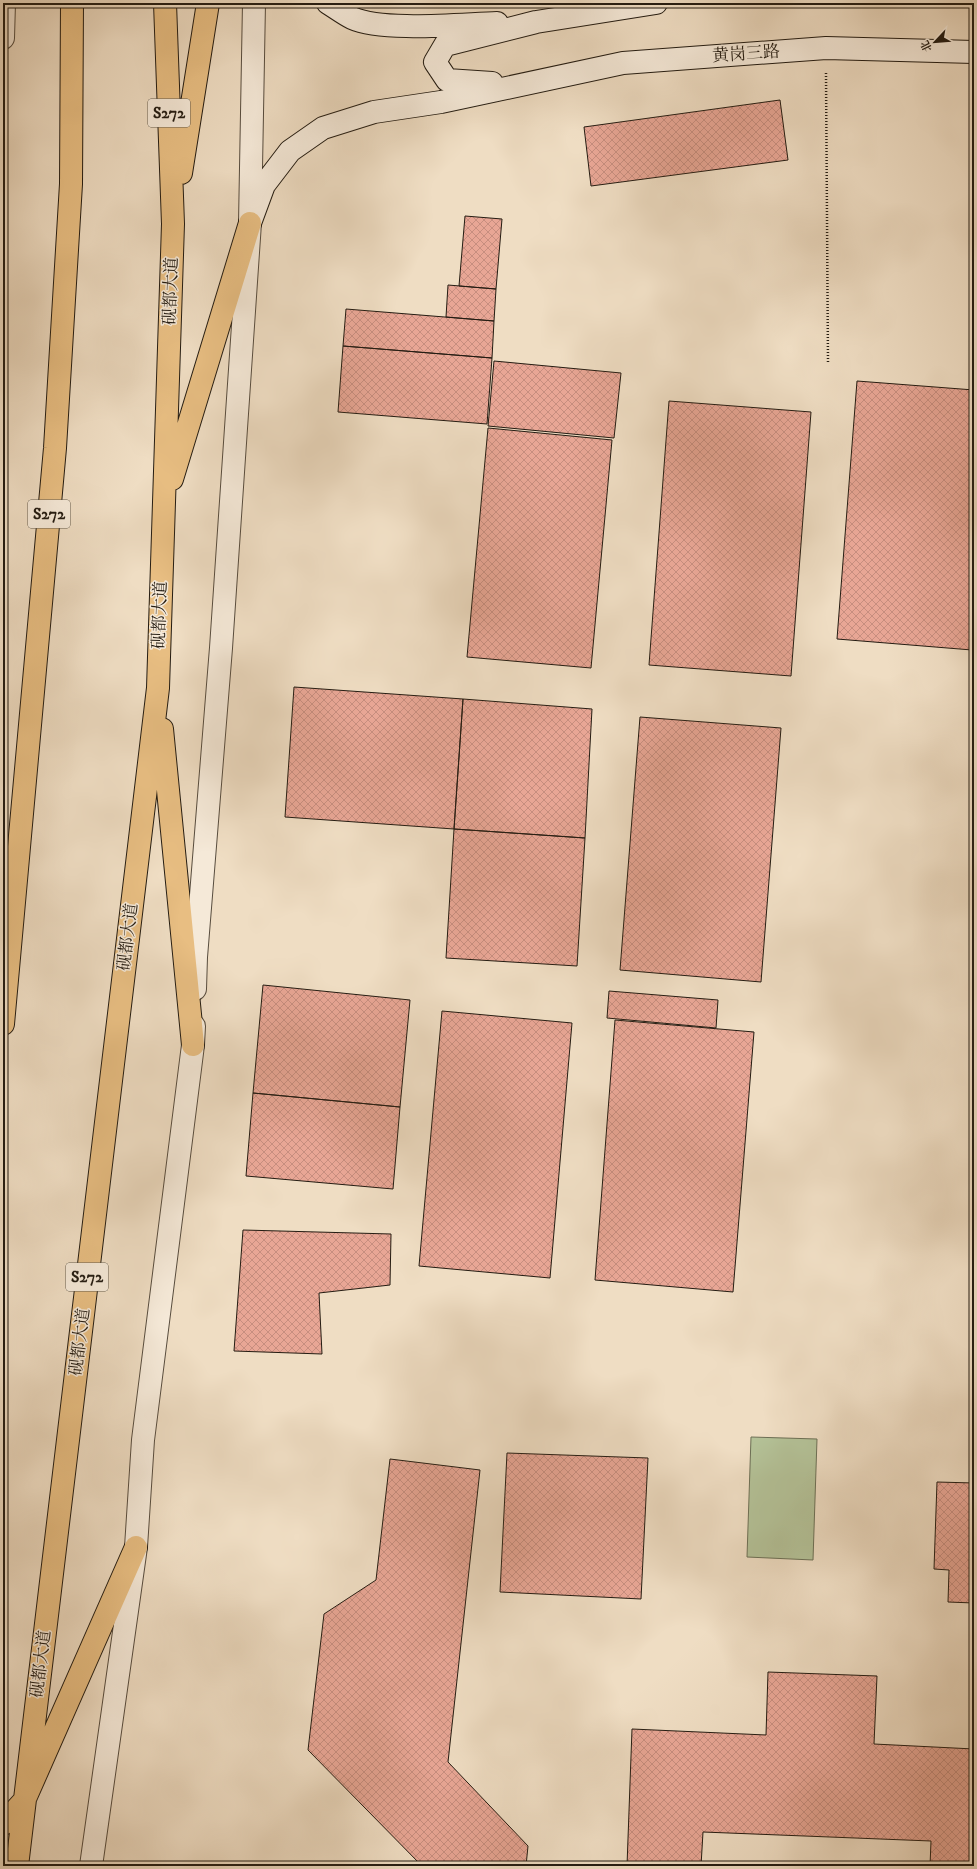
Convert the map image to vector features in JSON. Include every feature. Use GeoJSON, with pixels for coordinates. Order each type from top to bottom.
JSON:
{"type":"FeatureCollection","features":[{"type":"Feature","properties":{"kind":"main road","name":"S272"},"geometry":{"type":"LineString","coordinates":[[3,1021],[55,448],[71,184],[72,3]]}},
{"type":"Feature","properties":{"kind":"main road","name":"砚都大道"},"geometry":{"type":"LineString","coordinates":[[17,1866],[158,688],[173,224],[165,3]]}},
{"type":"Feature","properties":{"kind":"main road"},"geometry":{"type":"LineString","coordinates":[[173,224],[208,3]]}},
{"type":"Feature","properties":{"kind":"main road"},"geometry":{"type":"LineString","coordinates":[[163,507],[250,223]]}},
{"type":"Feature","properties":{"kind":"main road"},"geometry":{"type":"LineString","coordinates":[[158,688],[193,1045]]}},
{"type":"Feature","properties":{"kind":"main road"},"geometry":{"type":"LineString","coordinates":[[3,1824],[24,1801],[136,1547]]}},
{"type":"Feature","properties":{"kind":"street"},"geometry":{"type":"LineString","coordinates":[[3,38],[4,3]]}},
{"type":"Feature","properties":{"kind":"street"},"geometry":{"type":"LineString","coordinates":[[91,1866],[136,1547],[144,1440],[193,1045],[196,957],[221,648],[250,223],[254,3]]}},
{"type":"Feature","properties":{"kind":"street"},"geometry":{"type":"LineString","coordinates":[[328,3],[353,18],[378,24],[414,25],[536,22]]}},
{"type":"Feature","properties":{"kind":"street"},"geometry":{"type":"LineString","coordinates":[[521,85],[447,80],[435,62],[445,45],[536,22],[656,3]]}},
{"type":"Feature","properties":{"kind":"street","name":"黄岗三路"},"geometry":{"type":"LineString","coordinates":[[250,223],[264,185],[290,151],[323,128],[374,112],[440,102],[623,63],[826,48],[974,52]]}},
{"type":"Feature","properties":{"kind":"path"},"geometry":{"type":"LineString","coordinates":[[826,48],[828,363]]}},
{"type":"Feature","properties":{"kind":"green space"},"geometry":{"type":"Polygon","coordinates":[[[751,1437],[817,1439],[813,1560],[747,1557],[751,1437]]]}},
{"type":"Feature","properties":{"kind":"building"},"geometry":{"type":"Polygon","coordinates":[[[780,100],[788,160],[591,186],[584,127],[780,100]]]}},
{"type":"Feature","properties":{"kind":"building"},"geometry":{"type":"Polygon","coordinates":[[[465,216],[502,219],[496,289],[459,286],[465,216]]]}},
{"type":"Feature","properties":{"kind":"building"},"geometry":{"type":"Polygon","coordinates":[[[448,285],[496,289],[494,321],[446,317],[448,285]]]}},
{"type":"Feature","properties":{"kind":"building"},"geometry":{"type":"Polygon","coordinates":[[[346,309],[494,321],[492,358],[343,346],[346,309]]]}},
{"type":"Feature","properties":{"kind":"building"},"geometry":{"type":"Polygon","coordinates":[[[343,346],[492,358],[487,424],[338,412],[343,346]]]}},
{"type":"Feature","properties":{"kind":"building"},"geometry":{"type":"Polygon","coordinates":[[[494,361],[621,373],[614,438],[488,426],[494,361]]]}},
{"type":"Feature","properties":{"kind":"building"},"geometry":{"type":"Polygon","coordinates":[[[857,381],[974,390],[974,624],[972,650],[837,639],[857,381]]]}},
{"type":"Feature","properties":{"kind":"building"},"geometry":{"type":"Polygon","coordinates":[[[669,401],[811,412],[791,676],[649,665],[669,401]]]}},
{"type":"Feature","properties":{"kind":"building"},"geometry":{"type":"Polygon","coordinates":[[[488,428],[612,440],[591,668],[467,657],[488,428]]]}},
{"type":"Feature","properties":{"kind":"building"},"geometry":{"type":"Polygon","coordinates":[[[294,687],[463,699],[454,829],[285,817],[294,687]]]}},
{"type":"Feature","properties":{"kind":"building"},"geometry":{"type":"Polygon","coordinates":[[[463,699],[592,709],[585,838],[454,829],[463,699]]]}},
{"type":"Feature","properties":{"kind":"building"},"geometry":{"type":"Polygon","coordinates":[[[640,717],[781,728],[761,982],[620,970],[640,717]]]}},
{"type":"Feature","properties":{"kind":"building"},"geometry":{"type":"Polygon","coordinates":[[[454,829],[585,838],[577,966],[446,958],[454,829]]]}},
{"type":"Feature","properties":{"kind":"building"},"geometry":{"type":"Polygon","coordinates":[[[263,985],[410,1000],[400,1107],[253,1093],[263,985]]]}},
{"type":"Feature","properties":{"kind":"building"},"geometry":{"type":"Polygon","coordinates":[[[609,991],[718,1000],[716,1028],[607,1018],[609,991]]]}},
{"type":"Feature","properties":{"kind":"building"},"geometry":{"type":"Polygon","coordinates":[[[442,1011],[572,1023],[550,1278],[419,1266],[442,1011]]]}},
{"type":"Feature","properties":{"kind":"building"},"geometry":{"type":"Polygon","coordinates":[[[615,1020],[754,1032],[733,1292],[595,1280],[615,1020]]]}},
{"type":"Feature","properties":{"kind":"building"},"geometry":{"type":"Polygon","coordinates":[[[253,1093],[400,1107],[393,1189],[246,1176],[253,1093]]]}},
{"type":"Feature","properties":{"kind":"building"},"geometry":{"type":"Polygon","coordinates":[[[243,1230],[391,1234],[390,1285],[319,1293],[322,1354],[234,1351],[243,1230]]]}},
{"type":"Feature","properties":{"kind":"building"},"geometry":{"type":"Polygon","coordinates":[[[507,1453],[648,1458],[641,1599],[500,1592],[507,1453]]]}},
{"type":"Feature","properties":{"kind":"building"},"geometry":{"type":"Polygon","coordinates":[[[390,1459],[480,1470],[448,1762],[528,1846],[526,1866],[422,1866],[308,1750],[324,1614],[376,1580],[390,1459]]]}},
{"type":"Feature","properties":{"kind":"building"},"geometry":{"type":"Polygon","coordinates":[[[937,1482],[974,1483],[974,1603],[948,1602],[949,1570],[934,1569],[937,1482]]]}},
{"type":"Feature","properties":{"kind":"building"},"geometry":{"type":"Polygon","coordinates":[[[768,1672],[877,1676],[874,1744],[974,1749],[974,1866],[930,1866],[931,1841],[703,1832],[701,1866],[627,1866],[632,1729],[766,1735],[768,1672]]]}}]}
